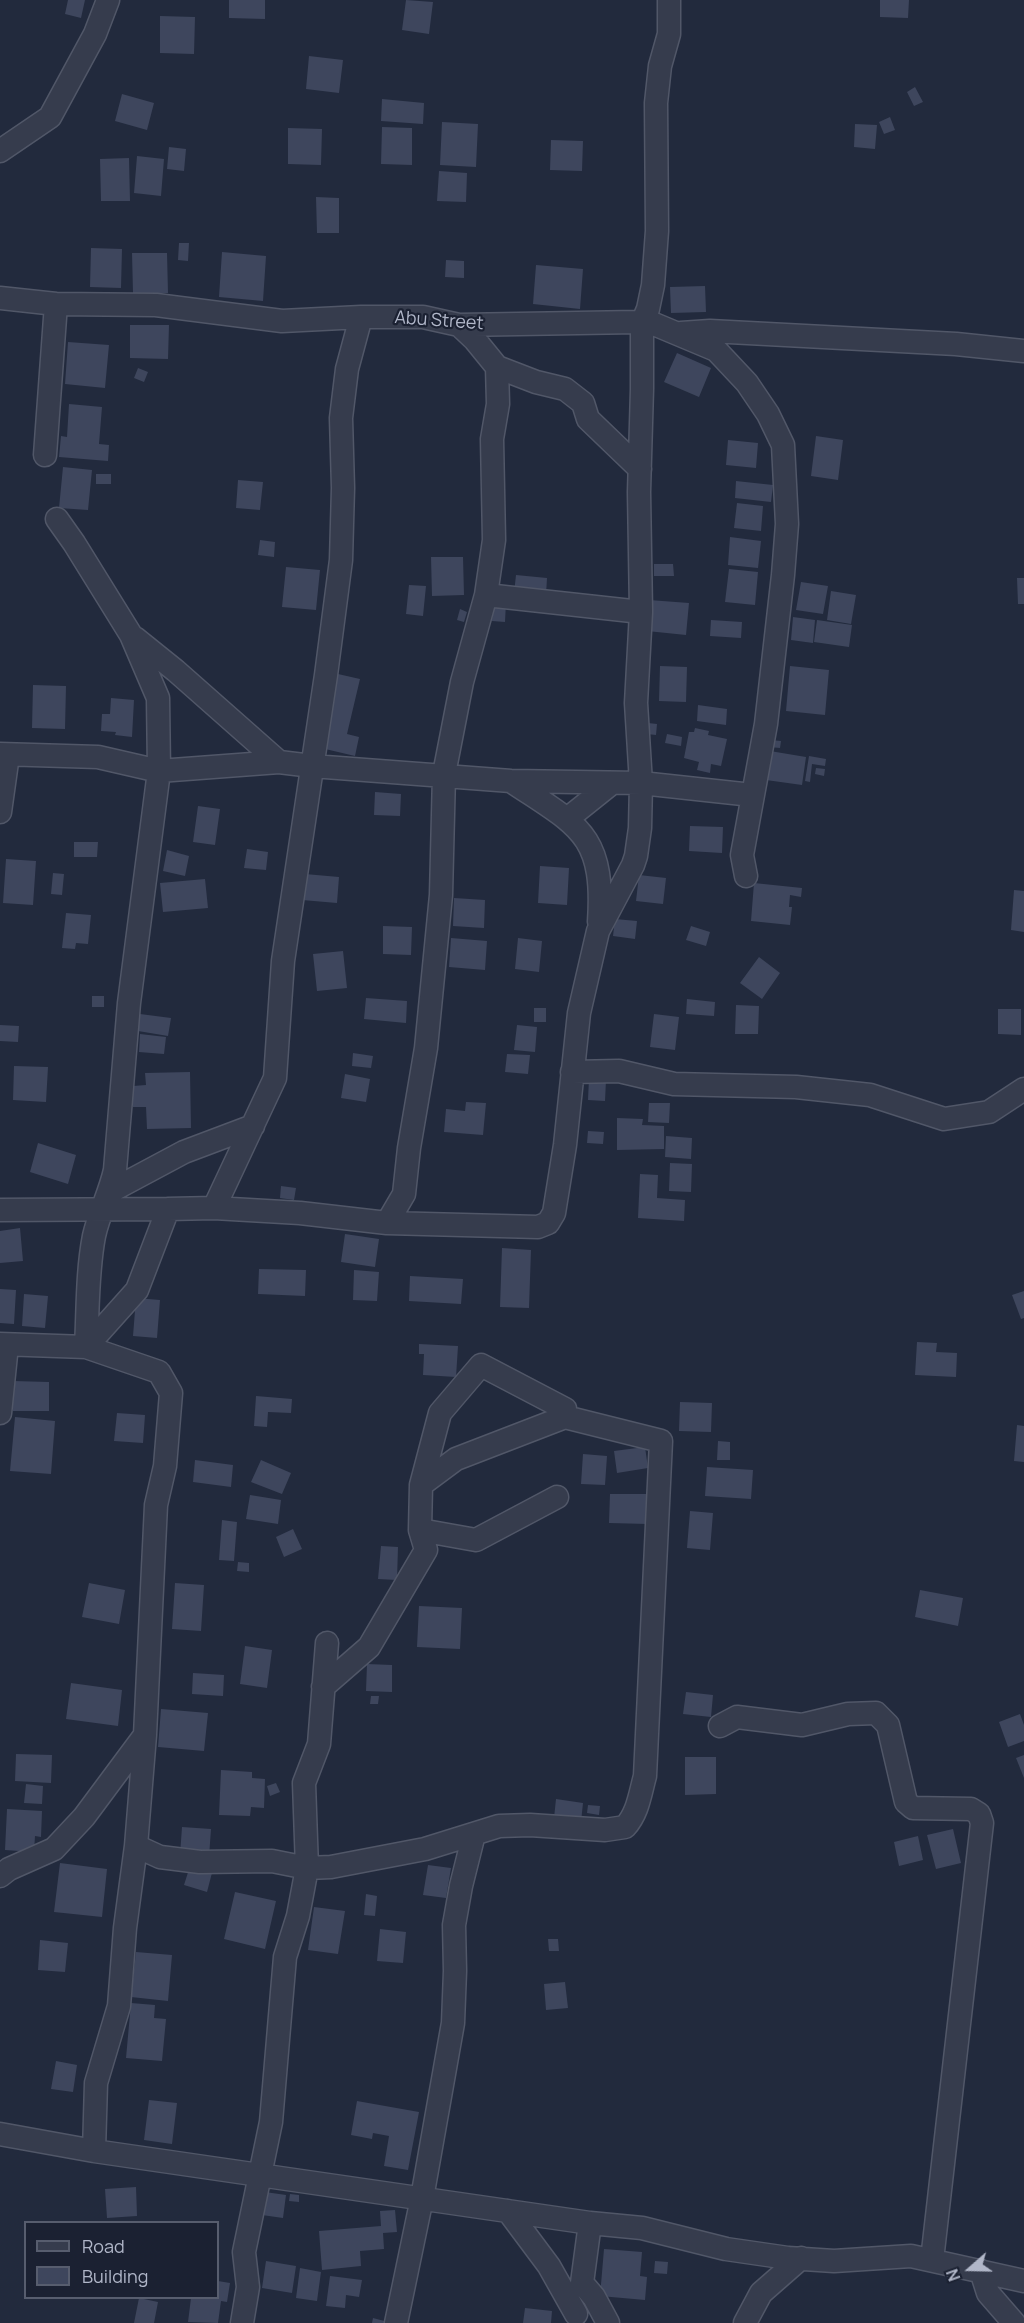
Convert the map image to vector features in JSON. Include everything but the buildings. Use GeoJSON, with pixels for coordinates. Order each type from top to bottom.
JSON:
{"type":"FeatureCollection","features":[{"type":"Feature","properties":{"kind":"street"},"geometry":{"type":"LineString","coordinates":[[0,151],[50,117],[95,34],[108,0]]}},
{"type":"Feature","properties":{"kind":"street"},"geometry":{"type":"LineString","coordinates":[[598,931],[636,856],[640,828],[641,783],[636,703],[642,612],[640,468],[642,322],[648,309],[653,285],[657,231],[656,103],[660,66],[669,34],[669,0]]}},
{"type":"Feature","properties":{"kind":"street","name":"Abu Street"},"geometry":{"type":"LineString","coordinates":[[0,298],[56,304],[156,305],[282,321],[423,317],[442,323],[459,324],[642,322],[654,324],[716,350],[747,383],[768,414],[783,445],[787,524],[783,575],[765,724],[742,855],[746,876]]}},
{"type":"Feature","properties":{"kind":"street"},"geometry":{"type":"LineString","coordinates":[[45,455],[56,304]]}},
{"type":"Feature","properties":{"kind":"street"},"geometry":{"type":"LineString","coordinates":[[214,1208],[275,1078],[283,962],[341,560],[343,488],[341,418],[347,369],[361,317]]}},
{"type":"Feature","properties":{"kind":"street"},"geometry":{"type":"LineString","coordinates":[[459,324],[497,367],[536,382],[565,388],[583,403],[588,419],[640,468]]}},
{"type":"Feature","properties":{"kind":"street"},"geometry":{"type":"LineString","coordinates":[[674,333],[710,331],[956,344],[1024,351]]}},
{"type":"Feature","properties":{"kind":"street"},"geometry":{"type":"LineString","coordinates":[[387,1223],[404,1194],[409,1148],[426,1048],[441,896],[444,774],[462,682],[486,595],[494,540],[492,439],[498,404],[497,367]]}},
{"type":"Feature","properties":{"kind":"street"},"geometry":{"type":"LineString","coordinates":[[57,519],[131,635],[158,698],[159,771],[129,1003],[115,1170],[94,1236],[90,1264],[86,1347]]}},
{"type":"Feature","properties":{"kind":"street"},"geometry":{"type":"LineString","coordinates":[[486,595],[642,612]]}},
{"type":"Feature","properties":{"kind":"street"},"geometry":{"type":"LineString","coordinates":[[131,635],[176,671],[279,762]]}},
{"type":"Feature","properties":{"kind":"street"},"geometry":{"type":"LineString","coordinates":[[0,812],[4,754],[98,757],[159,771],[279,762],[511,781],[641,783],[752,795]]}},
{"type":"Feature","properties":{"kind":"street"},"geometry":{"type":"LineString","coordinates":[[0,1210],[106,1199],[168,1209],[214,1208],[300,1213],[387,1223],[538,1227],[548,1223],[554,1213],[556,1202],[565,1145],[579,1013],[598,931],[601,895],[598,867],[589,843],[579,829],[511,781]]}},
{"type":"Feature","properties":{"kind":"street"},"geometry":{"type":"LineString","coordinates":[[567,819],[612,783]]}},
{"type":"Feature","properties":{"kind":"street"},"geometry":{"type":"LineString","coordinates":[[572,1072],[619,1071],[674,1084],[796,1087],[870,1095],[944,1119],[989,1112],[1024,1089]]}},
{"type":"Feature","properties":{"kind":"street"},"geometry":{"type":"LineString","coordinates":[[106,1199],[184,1152],[253,1126]]}},
{"type":"Feature","properties":{"kind":"street"},"geometry":{"type":"LineString","coordinates":[[86,1347],[137,1290],[168,1209]]}},
{"type":"Feature","properties":{"kind":"street"},"geometry":{"type":"LineString","coordinates":[[0,1413],[4,1345],[86,1347],[159,1372],[171,1393],[165,1466],[156,1504],[146,1735],[136,1846],[125,1928],[119,2006],[96,2083],[94,2151]]}},
{"type":"Feature","properties":{"kind":"street"},"geometry":{"type":"LineString","coordinates":[[323,1687],[369,1647],[398,1602],[426,1550],[420,1530],[421,1485],[440,1413],[481,1365],[565,1409],[565,1417]]}},
{"type":"Feature","properties":{"kind":"street"},"geometry":{"type":"LineString","coordinates":[[136,1846],[160,1857],[200,1862],[272,1861],[306,1868],[331,1867],[425,1848],[499,1826],[530,1825],[605,1830],[625,1827],[632,1820],[645,1776],[661,1441],[565,1417],[456,1459],[421,1485]]}},
{"type":"Feature","properties":{"kind":"street"},"geometry":{"type":"LineString","coordinates":[[420,1530],[476,1540],[557,1497]]}},
{"type":"Feature","properties":{"kind":"street"},"geometry":{"type":"LineString","coordinates":[[242,2323],[248,2287],[244,2252],[271,2122],[285,1957],[298,1916],[306,1868],[304,1783],[319,1744],[327,1643]]}},
{"type":"Feature","properties":{"kind":"street"},"geometry":{"type":"LineString","coordinates":[[720,1726],[737,1717],[802,1725],[848,1714],[876,1713],[888,1725],[906,1802],[913,1808],[970,1809],[979,1814],[982,1823],[932,2260]]}},
{"type":"Feature","properties":{"kind":"street"},"geometry":{"type":"LineString","coordinates":[[0,1876],[9,1869],[54,1849],[84,1817],[146,1735]]}},
{"type":"Feature","properties":{"kind":"street"},"geometry":{"type":"LineString","coordinates":[[396,2323],[422,2198],[453,2023],[454,1925],[474,1834]]}},
{"type":"Feature","properties":{"kind":"street"},"geometry":{"type":"LineString","coordinates":[[0,2134],[94,2151],[590,2223],[642,2228],[726,2249],[834,2261],[911,2256],[1024,2281]]}},
{"type":"Feature","properties":{"kind":"street"},"geometry":{"type":"LineString","coordinates":[[508,2211],[549,2266],[575,2319]]}},
{"type":"Feature","properties":{"kind":"street"},"geometry":{"type":"LineString","coordinates":[[575,2319],[590,2223]]}},
{"type":"Feature","properties":{"kind":"street"},"geometry":{"type":"LineString","coordinates":[[745,2323],[761,2293],[801,2258]]}},
{"type":"Feature","properties":{"kind":"street"},"geometry":{"type":"LineString","coordinates":[[981,2271],[988,2293],[1014,2323]]}},
{"type":"Feature","properties":{"kind":"street"},"geometry":{"type":"LineString","coordinates":[[582,2283],[594,2297],[608,2323]]}}]}
